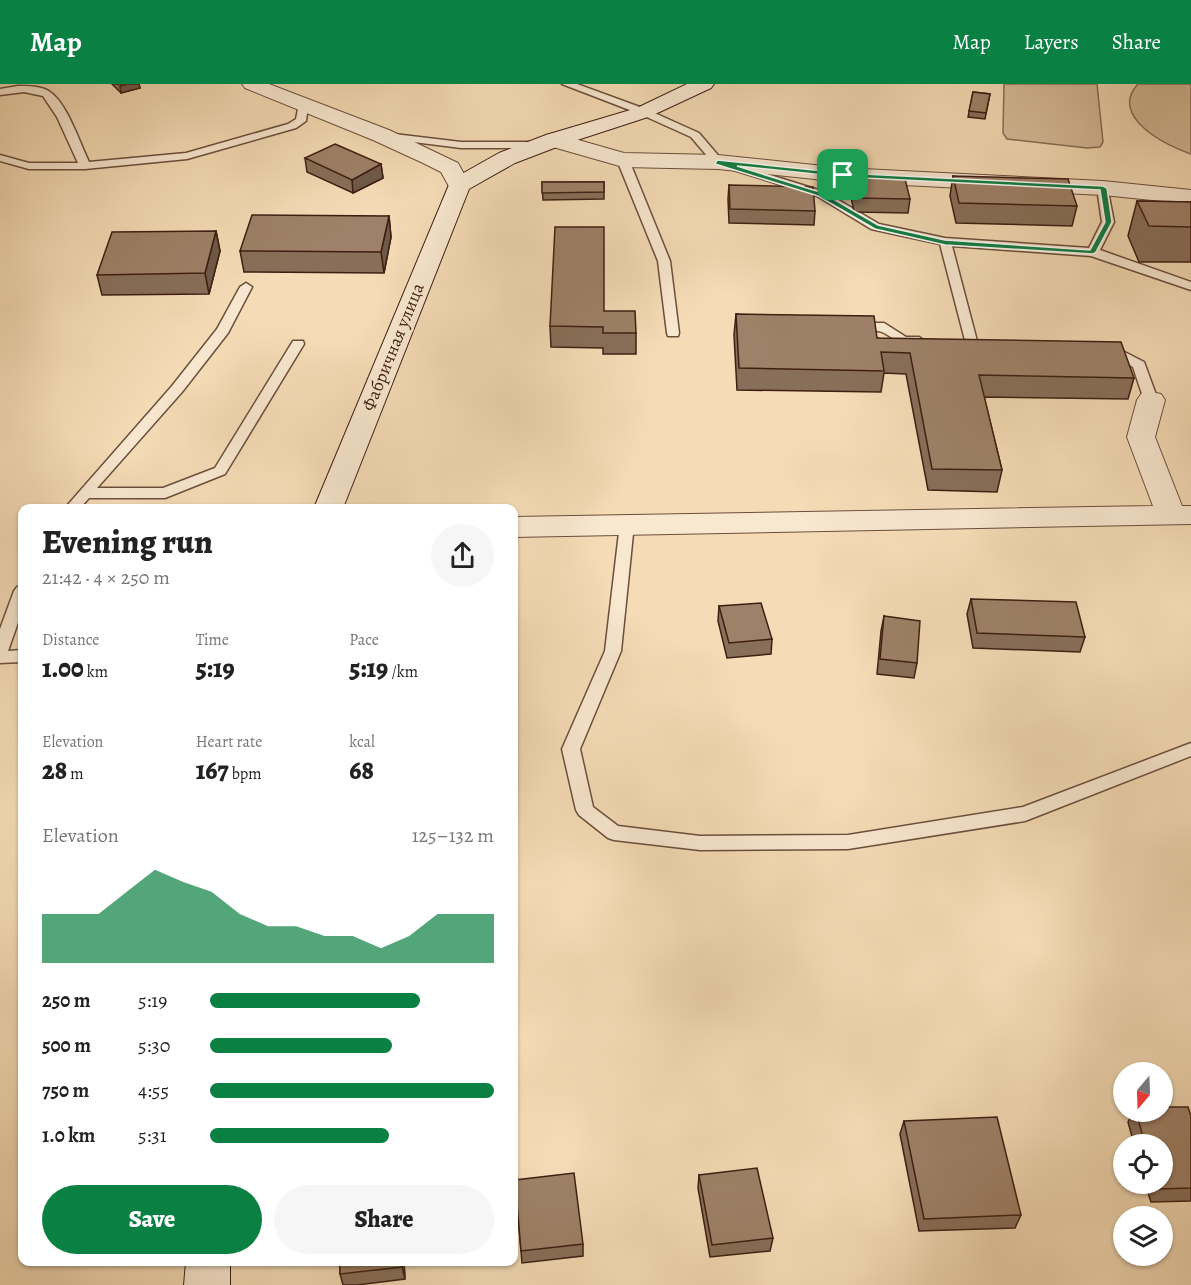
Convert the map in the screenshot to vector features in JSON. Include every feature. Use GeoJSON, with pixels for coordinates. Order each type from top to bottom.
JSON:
{"type":"FeatureCollection","features":[{"type":"Feature","properties":{"kind":"street"},"geometry":{"type":"LineString","coordinates":[[252,84],[381,135],[450,168],[459,185],[507,158],[547,142],[644,112],[704,84]]}},
{"type":"Feature","properties":{"kind":"street"},"geometry":{"type":"LineString","coordinates":[[303,106],[307,84]]}},
{"type":"Feature","properties":{"kind":"street"},"geometry":{"type":"LineString","coordinates":[[547,142],[623,160],[717,162],[843,175],[1103,188],[1191,197]]}},
{"type":"Feature","properties":{"kind":"street","name":"Фабричная улица"},"geometry":{"type":"LineString","coordinates":[[330,504],[459,185]]}},
{"type":"Feature","properties":{"kind":"street"},"geometry":{"type":"LineString","coordinates":[[518,527],[1181,515],[1141,437],[1151,400]]}},
{"type":"Feature","properties":{"kind":"street"},"geometry":{"type":"LineString","coordinates":[[207,1285],[208,1266]]}},
{"type":"Feature","properties":{"kind":"lane"},"geometry":{"type":"LineString","coordinates":[[567,84],[644,112],[695,135],[717,162],[821,194],[875,227],[945,242],[1093,252],[1191,286]]}},
{"type":"Feature","properties":{"kind":"lane"},"geometry":{"type":"LineString","coordinates":[[0,92],[38,91],[49,95],[85,166]]}},
{"type":"Feature","properties":{"kind":"lane"},"geometry":{"type":"LineString","coordinates":[[0,158],[29,166],[85,166],[187,156],[292,126],[301,121],[303,106]]}},
{"type":"Feature","properties":{"kind":"lane"},"geometry":{"type":"LineString","coordinates":[[381,135],[460,145],[547,142]]}},
{"type":"Feature","properties":{"kind":"lane"},"geometry":{"type":"LineString","coordinates":[[623,160],[664,261],[673,333]]}},
{"type":"Feature","properties":{"kind":"lane"},"geometry":{"type":"LineString","coordinates":[[1093,252],[1108,222],[1103,188]]}},
{"type":"Feature","properties":{"kind":"lane"},"geometry":{"type":"LineString","coordinates":[[945,242],[971,342]]}},
{"type":"Feature","properties":{"kind":"lane"},"geometry":{"type":"LineString","coordinates":[[1161,277],[1191,277]]}},
{"type":"Feature","properties":{"kind":"lane"},"geometry":{"type":"LineString","coordinates":[[76,504],[177,389],[223,330],[246,288]]}},
{"type":"Feature","properties":{"kind":"lane"},"geometry":{"type":"LineString","coordinates":[[836,327],[884,327],[903,341],[937,341]]}},
{"type":"Feature","properties":{"kind":"lane"},"geometry":{"type":"LineString","coordinates":[[87,493],[165,493],[220,471],[298,344]]}},
{"type":"Feature","properties":{"kind":"lane"},"geometry":{"type":"LineString","coordinates":[[1095,346],[1106,347],[1139,366],[1151,400]]}},
{"type":"Feature","properties":{"kind":"lane"},"geometry":{"type":"LineString","coordinates":[[627,524],[613,651],[572,749],[585,810],[614,833],[700,843],[848,842],[1025,814],[1191,749]]}},
{"type":"Feature","properties":{"kind":"lane"},"geometry":{"type":"LineString","coordinates":[[0,650],[18,602]]}},
{"type":"Feature","properties":{"kind":"lane"},"geometry":{"type":"LineString","coordinates":[[0,657],[18,656]]}},
{"type":"Feature","properties":{"kind":"shaded area"},"geometry":{"type":"Polygon","coordinates":[[[1004,84],[1097,84],[1103,142],[1100,147],[1087,148],[1007,139],[1003,133],[1004,84]]]}},
{"type":"Feature","properties":{"kind":"shaded area"},"geometry":{"type":"Polygon","coordinates":[[[1138,84],[1191,84],[1191,154],[1155,137],[1135,118],[1130,107],[1131,96],[1138,84]]]}},
{"type":"Feature","properties":{"kind":"building"},"geometry":{"type":"Polygon","coordinates":[[[973,92],[990,94],[986,113],[969,111],[973,92]]]}},
{"type":"Feature","properties":{"kind":"building"},"geometry":{"type":"Polygon","coordinates":[[[335,144],[381,164],[352,180],[305,158],[335,144]]]}},
{"type":"Feature","properties":{"kind":"building"},"geometry":{"type":"Polygon","coordinates":[[[953,176],[1068,179],[1077,206],[959,203],[953,176]]]}},
{"type":"Feature","properties":{"kind":"building"},"geometry":{"type":"Polygon","coordinates":[[[852,178],[905,179],[910,199],[855,198],[852,178]]]}},
{"type":"Feature","properties":{"kind":"building"},"geometry":{"type":"Polygon","coordinates":[[[542,182],[604,182],[604,192],[542,193],[542,182]]]}},
{"type":"Feature","properties":{"kind":"building"},"geometry":{"type":"Polygon","coordinates":[[[729,185],[813,187],[815,211],[730,209],[729,185]]]}},
{"type":"Feature","properties":{"kind":"building"},"geometry":{"type":"Polygon","coordinates":[[[1137,201],[1191,202],[1191,227],[1149,226],[1137,201]]]}},
{"type":"Feature","properties":{"kind":"building"},"geometry":{"type":"Polygon","coordinates":[[[252,215],[389,216],[381,252],[240,251],[252,215]]]}},
{"type":"Feature","properties":{"kind":"building"},"geometry":{"type":"Polygon","coordinates":[[[555,227],[604,227],[604,311],[635,311],[636,333],[603,333],[603,327],[550,326],[555,227]]]}},
{"type":"Feature","properties":{"kind":"building"},"geometry":{"type":"Polygon","coordinates":[[[216,231],[205,273],[97,275],[112,232],[216,231]]]}},
{"type":"Feature","properties":{"kind":"building"},"geometry":{"type":"Polygon","coordinates":[[[736,314],[874,316],[877,338],[1121,342],[1134,378],[979,375],[1002,470],[932,469],[910,353],[881,352],[884,371],[739,368],[736,314]]]}},
{"type":"Feature","properties":{"kind":"building"},"geometry":{"type":"Polygon","coordinates":[[[971,599],[1076,602],[1085,637],[977,633],[971,599]]]}},
{"type":"Feature","properties":{"kind":"building"},"geometry":{"type":"Polygon","coordinates":[[[761,603],[772,639],[729,643],[719,606],[761,603]]]}},
{"type":"Feature","properties":{"kind":"building"},"geometry":{"type":"Polygon","coordinates":[[[884,616],[920,621],[917,663],[880,659],[884,616]]]}},
{"type":"Feature","properties":{"kind":"building"},"geometry":{"type":"Polygon","coordinates":[[[1173,1107],[1188,1107],[1191,1116],[1191,1188],[1173,1189],[1173,1134],[1142,1134],[1139,1122],[1173,1122],[1173,1107]]]}},
{"type":"Feature","properties":{"kind":"building"},"geometry":{"type":"Polygon","coordinates":[[[997,1117],[1021,1215],[924,1219],[904,1121],[997,1117]]]}},
{"type":"Feature","properties":{"kind":"building"},"geometry":{"type":"Polygon","coordinates":[[[757,1168],[773,1238],[712,1245],[699,1175],[757,1168]]]}},
{"type":"Feature","properties":{"kind":"building"},"geometry":{"type":"Polygon","coordinates":[[[574,1173],[583,1244],[521,1251],[518,1180],[574,1173]]]}},
{"type":"Feature","properties":{"kind":"building"},"geometry":{"type":"Polygon","coordinates":[[[340,1266],[402,1266],[402,1267],[340,1274],[340,1266]]]}},
{"type":"Feature","properties":{"kind":"route"},"geometry":{"type":"LineString","coordinates":[[717,162],[843,175],[1103,188],[1108,222],[1093,252],[945,242],[875,227],[821,194],[717,162]]}}]}
